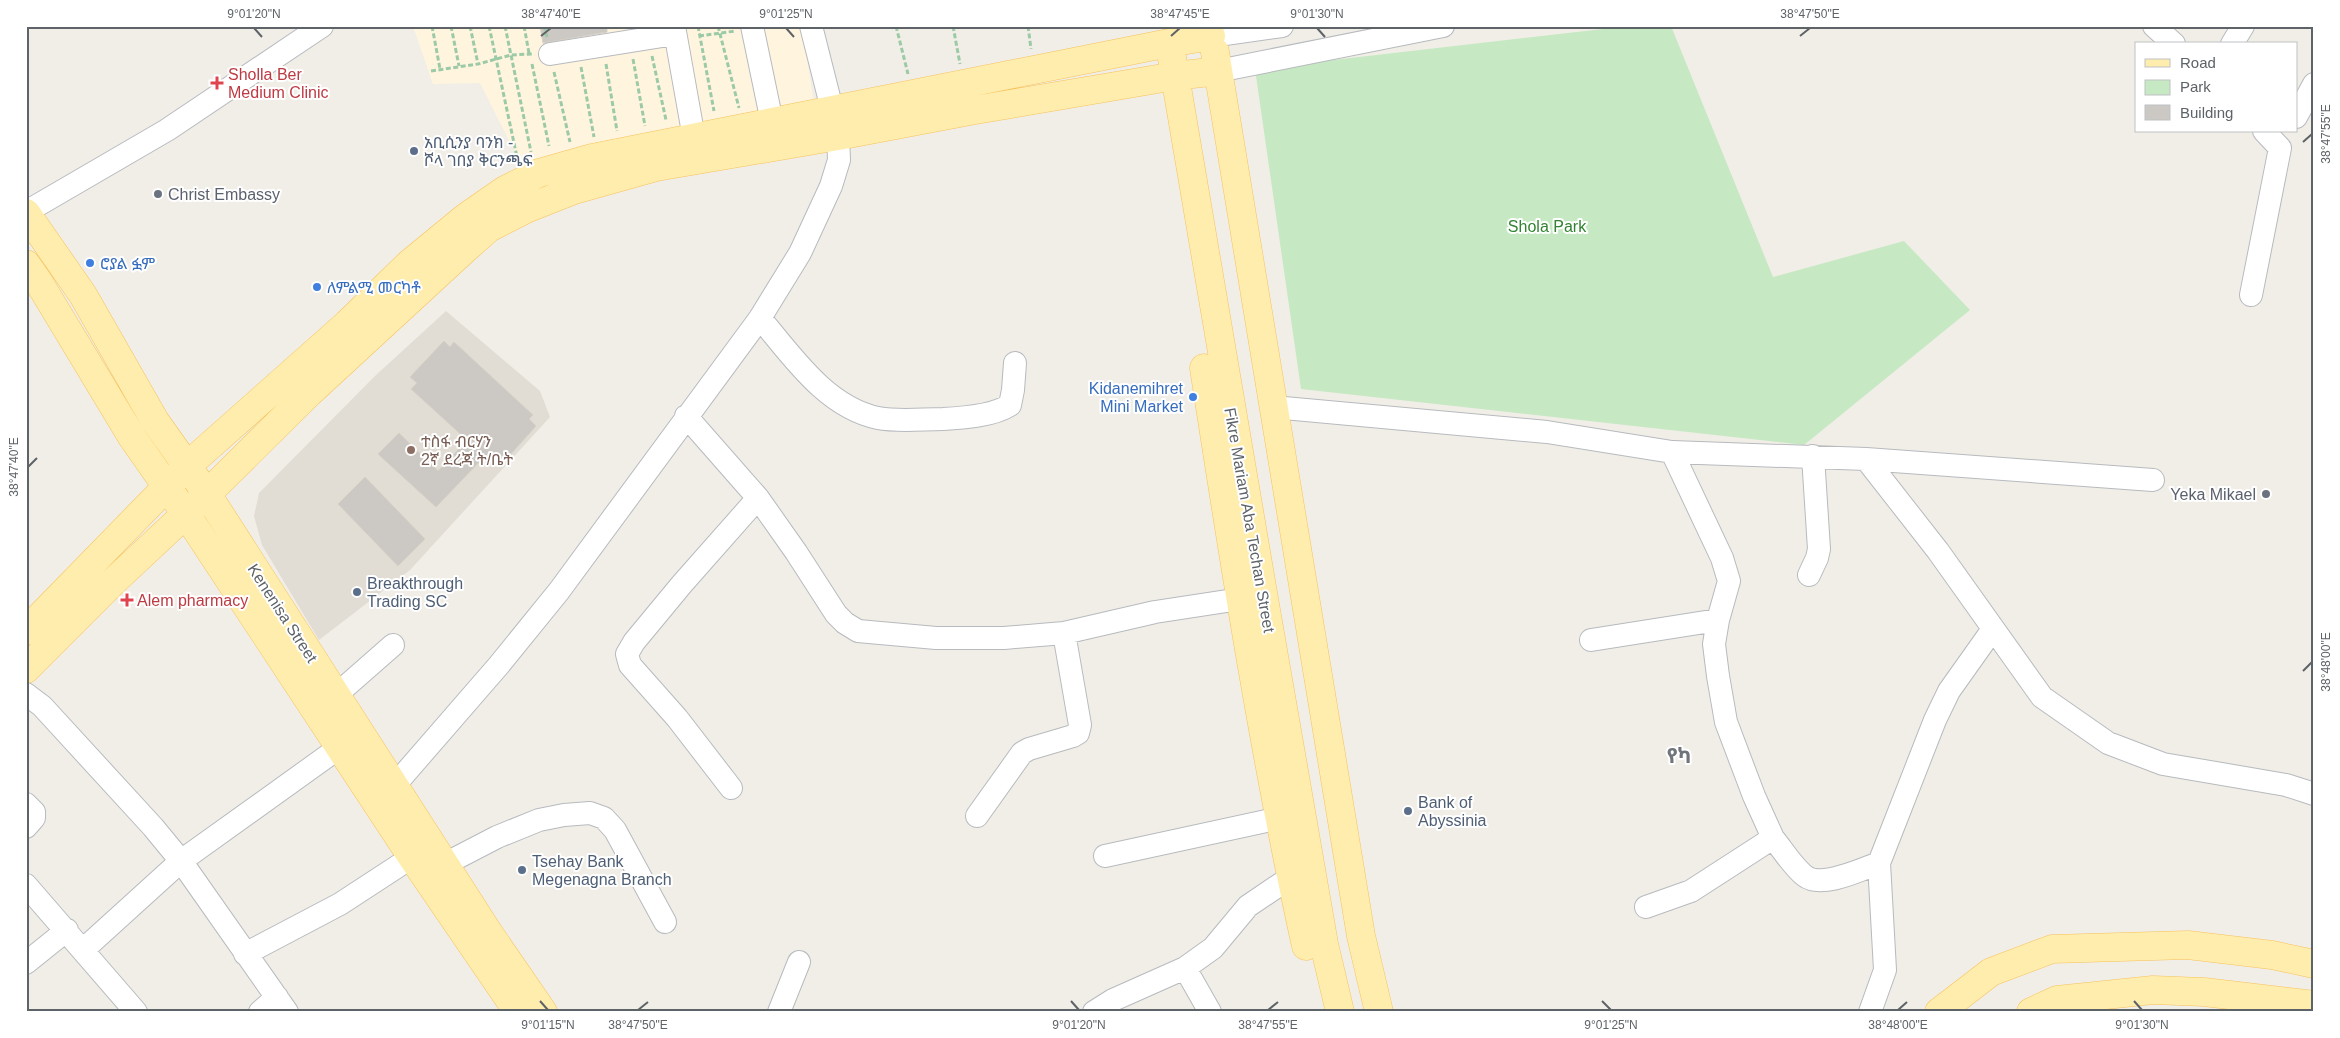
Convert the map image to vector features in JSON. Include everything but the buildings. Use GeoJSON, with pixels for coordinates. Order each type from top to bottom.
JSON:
{"type":"FeatureCollection","features":[{"type":"Feature","properties":{"kind":"main road"},"geometry":{"type":"LineString","coordinates":[[26,669],[113,582],[207,494],[309,393],[410,263],[466,217],[505,190],[540,173],[592,158],[772,122],[1167,34],[1210,31],[1361,936],[1378,1012]]}},
{"type":"Feature","properties":{"kind":"main road","name":"Fikre Mariam Aba Techan Street"},"geometry":{"type":"LineString","coordinates":[[1167,34],[1192,171],[1229,403],[1324,944],[1340,1012]]}},
{"type":"Feature","properties":{"kind":"main road"},"geometry":{"type":"LineString","coordinates":[[28,624],[187,466],[489,228],[526,209],[574,190],[656,167],[975,110],[1175,76],[1218,71]]}},
{"type":"Feature","properties":{"kind":"main road"},"geometry":{"type":"LineString","coordinates":[[1192,171],[1179,205],[1240,599],[1291,877],[1321,1012]]}},
{"type":"Feature","properties":{"kind":"main road","name":"Kenenisa Street"},"geometry":{"type":"LineString","coordinates":[[26,213],[82,295],[156,421],[207,494],[336,695],[384,792],[412,857],[543,1012]]}},
{"type":"Feature","properties":{"kind":"main road","name":"Kenenisa Street"},"geometry":{"type":"LineString","coordinates":[[30,276],[132,437],[186,514],[340,747],[384,792],[445,864],[518,1012]]}},
{"type":"Feature","properties":{"kind":"main road"},"geometry":{"type":"LineString","coordinates":[[1324,944],[1361,936]]}},
{"type":"Feature","properties":{"kind":"main road"},"geometry":{"type":"LineString","coordinates":[[1939,1012],[1991,972],[2052,949],[2188,945],[2272,955],[2314,964]]}},
{"type":"Feature","properties":{"kind":"main road"},"geometry":{"type":"LineString","coordinates":[[2031,1012],[2057,1000],[2154,990],[2204,992],[2298,1007]]}},
{"type":"Feature","properties":{"kind":"street"},"geometry":{"type":"LineString","coordinates":[[26,213],[167,130],[322,26]]}},
{"type":"Feature","properties":{"kind":"street"},"geometry":{"type":"LineString","coordinates":[[811,26],[832,109]]}},
{"type":"Feature","properties":{"kind":"street"},"geometry":{"type":"LineString","coordinates":[[1210,31],[1282,26]]}},
{"type":"Feature","properties":{"kind":"street"},"geometry":{"type":"LineString","coordinates":[[1218,71],[1411,29],[1443,26]]}},
{"type":"Feature","properties":{"kind":"street"},"geometry":{"type":"LineString","coordinates":[[2154,26],[2172,42]]}},
{"type":"Feature","properties":{"kind":"street"},"geometry":{"type":"LineString","coordinates":[[2233,42],[2243,26]]}},
{"type":"Feature","properties":{"kind":"street"},"geometry":{"type":"LineString","coordinates":[[753,27],[772,122]]}},
{"type":"Feature","properties":{"kind":"street"},"geometry":{"type":"LineString","coordinates":[[540,54],[578,49],[622,39],[675,34],[694,138]]}},
{"type":"Feature","properties":{"kind":"street"},"geometry":{"type":"LineString","coordinates":[[2298,113],[2314,84]]}},
{"type":"Feature","properties":{"kind":"street"},"geometry":{"type":"LineString","coordinates":[[2251,295],[2284,140],[2266,132]]}},
{"type":"Feature","properties":{"kind":"street"},"geometry":{"type":"LineString","coordinates":[[384,792],[499,665],[559,591],[760,318],[800,252],[831,186],[839,160],[838,136]]}},
{"type":"Feature","properties":{"kind":"street"},"geometry":{"type":"LineString","coordinates":[[760,318],[808,375],[854,411],[879,418],[900,420],[952,418],[1001,411],[1010,405],[1015,363]]}},
{"type":"Feature","properties":{"kind":"street"},"geometry":{"type":"LineString","coordinates":[[1273,407],[1547,432],[1672,452],[1866,459],[2153,480]]}},
{"type":"Feature","properties":{"kind":"street"},"geometry":{"type":"LineString","coordinates":[[686,416],[758,498],[836,614],[845,623],[858,630],[936,638],[1004,638],[1064,633],[1156,612],[1240,599]]}},
{"type":"Feature","properties":{"kind":"street"},"geometry":{"type":"LineString","coordinates":[[1672,452],[1722,558],[1729,581],[1718,620],[1714,644],[1726,722],[1754,796],[1773,838],[1805,876],[1814,881],[1826,881],[1879,863]]}},
{"type":"Feature","properties":{"kind":"street"},"geometry":{"type":"LineString","coordinates":[[1809,575],[1819,549],[1813,456]]}},
{"type":"Feature","properties":{"kind":"street"},"geometry":{"type":"LineString","coordinates":[[1866,459],[1938,551],[2042,697],[2108,744],[2163,764],[2286,785],[2314,794]]}},
{"type":"Feature","properties":{"kind":"street"},"geometry":{"type":"LineString","coordinates":[[731,788],[677,718],[630,665],[627,654],[634,642],[682,584],[758,498]]}},
{"type":"Feature","properties":{"kind":"street"},"geometry":{"type":"LineString","coordinates":[[1591,640],[1718,620]]}},
{"type":"Feature","properties":{"kind":"street"},"geometry":{"type":"LineString","coordinates":[[1870,1012],[1885,970],[1879,863],[1946,698],[1993,629]]}},
{"type":"Feature","properties":{"kind":"street"},"geometry":{"type":"LineString","coordinates":[[977,816],[1022,753],[1030,748],[1078,733],[1080,726],[1064,633]]}},
{"type":"Feature","properties":{"kind":"street"},"geometry":{"type":"LineString","coordinates":[[336,695],[393,645]]}},
{"type":"Feature","properties":{"kind":"street"},"geometry":{"type":"LineString","coordinates":[[26,694],[42,706],[153,827],[181,861],[282,1004],[260,1012]]}},
{"type":"Feature","properties":{"kind":"street"},"geometry":{"type":"LineString","coordinates":[[84,949],[181,861],[340,747]]}},
{"type":"Feature","properties":{"kind":"street"},"geometry":{"type":"LineString","coordinates":[[26,804],[34,812],[34,818],[26,827]]}},
{"type":"Feature","properties":{"kind":"street"},"geometry":{"type":"LineString","coordinates":[[445,864],[497,837],[539,820],[590,813],[604,818],[615,830],[665,922]]}},
{"type":"Feature","properties":{"kind":"street"},"geometry":{"type":"LineString","coordinates":[[1104,856],[1280,818]]}},
{"type":"Feature","properties":{"kind":"street"},"geometry":{"type":"LineString","coordinates":[[1646,907],[1691,891],[1773,838]]}},
{"type":"Feature","properties":{"kind":"street"},"geometry":{"type":"LineString","coordinates":[[245,954],[340,904],[412,857]]}},
{"type":"Feature","properties":{"kind":"street"},"geometry":{"type":"LineString","coordinates":[[1094,1012],[1113,1000],[1184,968],[1213,948],[1248,906],[1291,877]]}},
{"type":"Feature","properties":{"kind":"street"},"geometry":{"type":"LineString","coordinates":[[26,885],[84,949],[136,1012]]}},
{"type":"Feature","properties":{"kind":"street"},"geometry":{"type":"LineString","coordinates":[[26,963],[67,930]]}},
{"type":"Feature","properties":{"kind":"street"},"geometry":{"type":"LineString","coordinates":[[779,1012],[799,962]]}},
{"type":"Feature","properties":{"kind":"street"},"geometry":{"type":"LineString","coordinates":[[1184,968],[1210,1012]]}},
{"type":"Feature","properties":{"kind":"path"},"geometry":{"type":"LineString","coordinates":[[432,26],[440,69]]}},
{"type":"Feature","properties":{"kind":"path"},"geometry":{"type":"LineString","coordinates":[[451,26],[459,66]]}},
{"type":"Feature","properties":{"kind":"path"},"geometry":{"type":"LineString","coordinates":[[470,26],[478,64]]}},
{"type":"Feature","properties":{"kind":"path"},"geometry":{"type":"LineString","coordinates":[[489,26],[517,156]]}},
{"type":"Feature","properties":{"kind":"path"},"geometry":{"type":"LineString","coordinates":[[505,26],[531,152]]}},
{"type":"Feature","properties":{"kind":"path"},"geometry":{"type":"LineString","coordinates":[[524,26],[540,54],[570,142]]}},
{"type":"Feature","properties":{"kind":"path"},"geometry":{"type":"LineString","coordinates":[[698,26],[715,117]]}},
{"type":"Feature","properties":{"kind":"path"},"geometry":{"type":"LineString","coordinates":[[718,26],[741,113]]}},
{"type":"Feature","properties":{"kind":"path"},"geometry":{"type":"LineString","coordinates":[[896,26],[910,82]]}},
{"type":"Feature","properties":{"kind":"path"},"geometry":{"type":"LineString","coordinates":[[953,26],[962,72]]}},
{"type":"Feature","properties":{"kind":"path"},"geometry":{"type":"LineString","coordinates":[[1028,26],[1032,51]]}},
{"type":"Feature","properties":{"kind":"path"},"geometry":{"type":"LineString","coordinates":[[675,34],[700,36],[753,27]]}},
{"type":"Feature","properties":{"kind":"path"},"geometry":{"type":"LineString","coordinates":[[622,39],[666,125]]}},
{"type":"Feature","properties":{"kind":"path"},"geometry":{"type":"LineString","coordinates":[[622,39],[645,129]]}},
{"type":"Feature","properties":{"kind":"path"},"geometry":{"type":"LineString","coordinates":[[617,134],[622,39]]}},
{"type":"Feature","properties":{"kind":"path"},"geometry":{"type":"LineString","coordinates":[[578,49],[594,138]]}},
{"type":"Feature","properties":{"kind":"path"},"geometry":{"type":"LineString","coordinates":[[431,71],[478,64],[511,55],[540,54]]}},
{"type":"Feature","properties":{"kind":"path"},"geometry":{"type":"LineString","coordinates":[[540,54],[549,146]]}},
{"type":"Feature","properties":{"kind":"shaded area"},"geometry":{"type":"Polygon","coordinates":[[[413,26],[802,26],[816,117],[670,132],[521,164],[480,83],[433,84],[413,26]]]}},
{"type":"Feature","properties":{"kind":"shaded area","name":"ተስፋ ብርሃን 2ኛ ደረጃ ት/ቤት"},"geometry":{"type":"Polygon","coordinates":[[[446,311],[540,391],[550,417],[410,570],[319,640],[262,545],[254,516],[259,493],[375,376],[446,311]]]}},
{"type":"Feature","properties":{"kind":"green space","name":"Shola Park"},"geometry":{"type":"Polygon","coordinates":[[[1629,26],[1671,26],[1773,277],[1904,241],[1970,310],[1804,445],[1301,389],[1255,69],[1629,26]]]}},
{"type":"Feature","properties":{"kind":"place","name":"Sholla Ber Medium Clinic"},"geometry":{"type":"Point","coordinates":[217,83]}},
{"type":"Feature","properties":{"kind":"place","name":"አቢሲንያ ባንክ - ሾላ ገበያ ቅርንጫፍ"},"geometry":{"type":"Point","coordinates":[414,151]}},
{"type":"Feature","properties":{"kind":"place","name":"Christ Embassy"},"geometry":{"type":"Point","coordinates":[158,194]}},
{"type":"Feature","properties":{"kind":"place","name":"ሮያል ፏም"},"geometry":{"type":"Point","coordinates":[90,263]}},
{"type":"Feature","properties":{"kind":"place","name":"ለምልሚ መርካቶ"},"geometry":{"type":"Point","coordinates":[317,287]}},
{"type":"Feature","properties":{"kind":"place","name":"Kidanemihret Mini Market"},"geometry":{"type":"Point","coordinates":[1193,397]}},
{"type":"Feature","properties":{"kind":"place","name":"ተስፋ ብርሃን 2ኛ ደረጃ ት/ቤት"},"geometry":{"type":"Point","coordinates":[411,450]}},
{"type":"Feature","properties":{"kind":"place","name":"Yeka Mikael"},"geometry":{"type":"Point","coordinates":[2266,494]}},
{"type":"Feature","properties":{"kind":"place","name":"Breakthrough Trading SC"},"geometry":{"type":"Point","coordinates":[357,592]}},
{"type":"Feature","properties":{"kind":"place","name":"Alem pharmacy"},"geometry":{"type":"Point","coordinates":[127,600]}},
{"type":"Feature","properties":{"kind":"place","name":"Bank of Abyssinia"},"geometry":{"type":"Point","coordinates":[1408,811]}},
{"type":"Feature","properties":{"kind":"place","name":"Tsehay Bank Megenagna Branch"},"geometry":{"type":"Point","coordinates":[522,870]}},
{"type":"Feature","properties":{"kind":"district","name":"የካ"},"geometry":{"type":"Point","coordinates":[1679,756]}}]}
